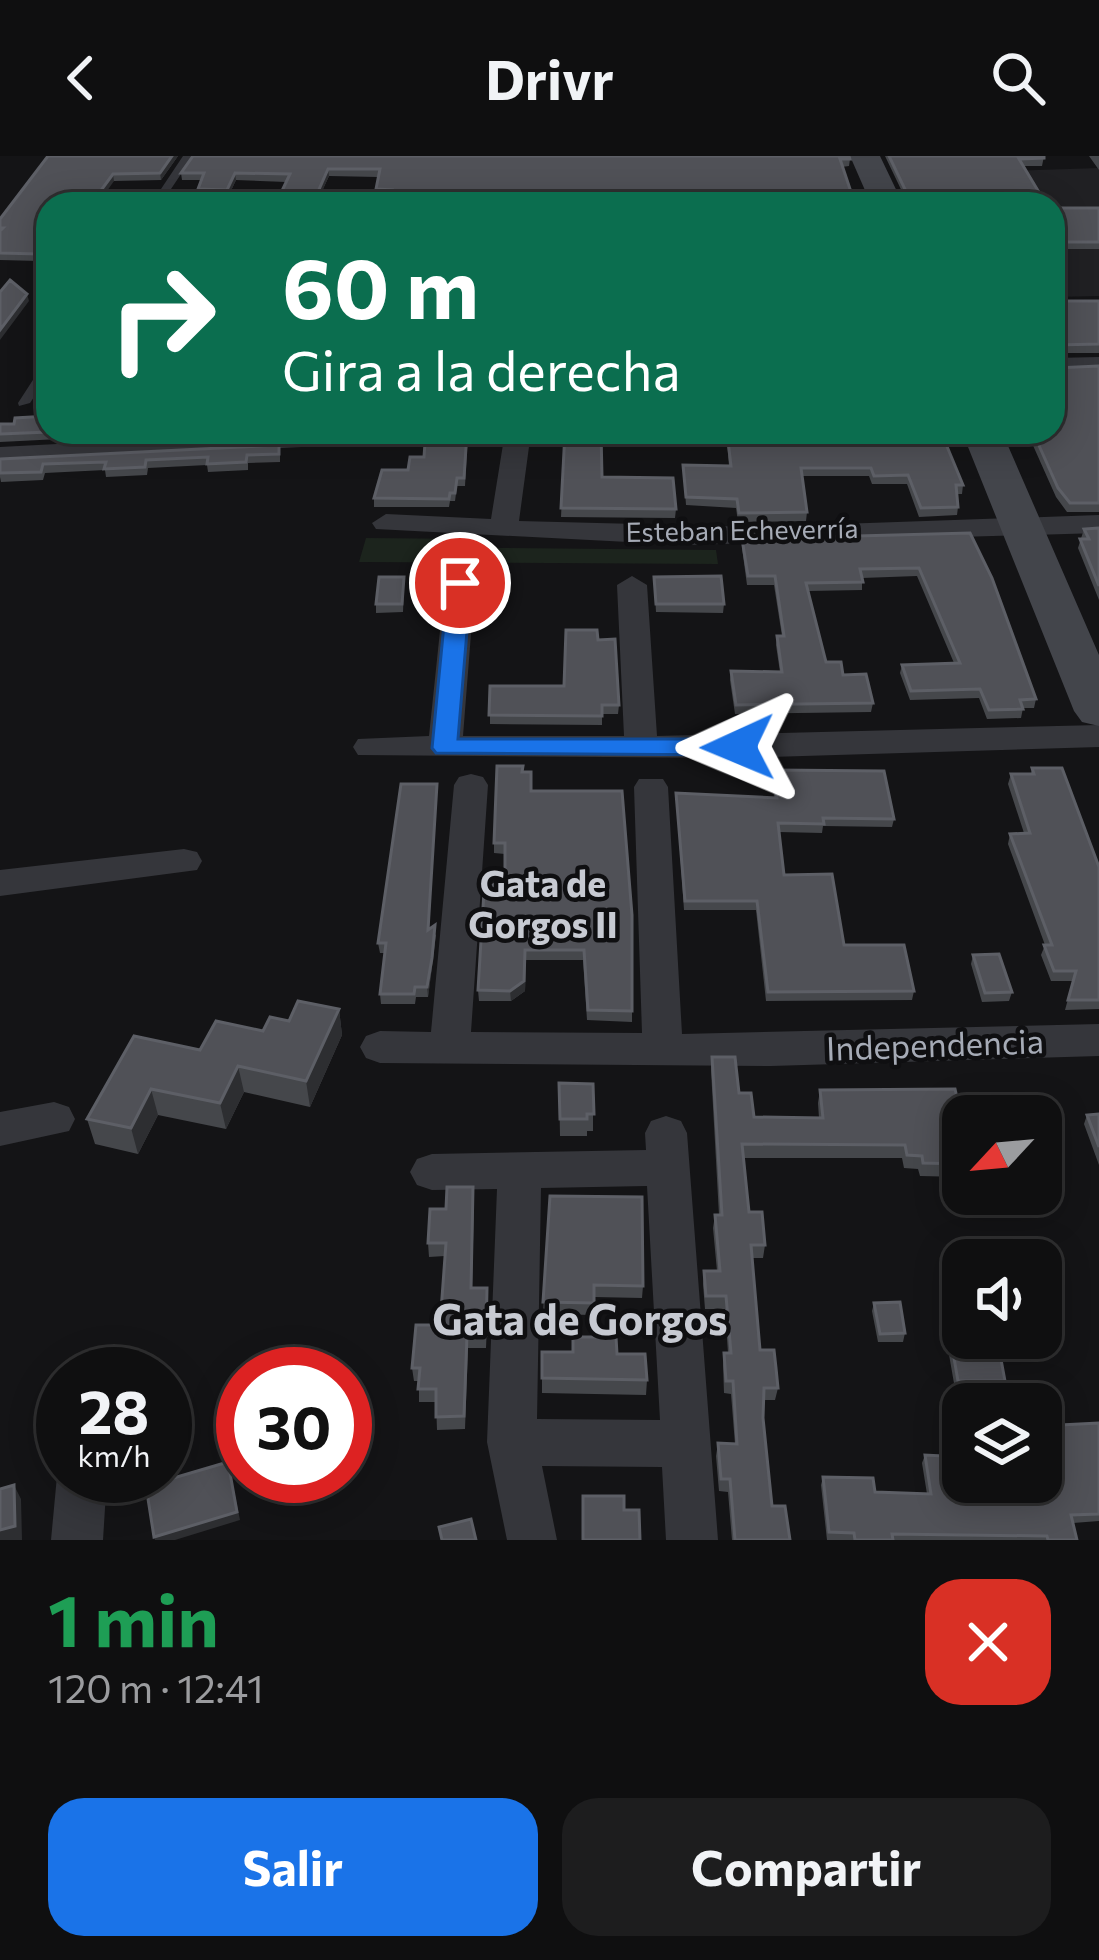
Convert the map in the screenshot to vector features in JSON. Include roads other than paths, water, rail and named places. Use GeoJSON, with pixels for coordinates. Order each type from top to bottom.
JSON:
{"type":"FeatureCollection","features":[{"type":"Feature","properties":{"kind":"street"},"geometry":{"type":"LineString","coordinates":[[866,156],[882,192]]}},
{"type":"Feature","properties":{"kind":"street"},"geometry":{"type":"LineString","coordinates":[[1065,365],[1099,364]]}},
{"type":"Feature","properties":{"kind":"street"},"geometry":{"type":"LineString","coordinates":[[0,454],[199,444]]}},
{"type":"Feature","properties":{"kind":"street"},"geometry":{"type":"LineString","coordinates":[[504,527],[516,444]]}},
{"type":"Feature","properties":{"kind":"street"},"geometry":{"type":"LineString","coordinates":[[987,444],[1099,711]]}},
{"type":"Feature","properties":{"kind":"street","name":"Esteban Echeverría"},"geometry":{"type":"LineString","coordinates":[[386,523],[550,532],[716,533],[1099,524]]}},
{"type":"Feature","properties":{"kind":"street"},"geometry":{"type":"LineString","coordinates":[[445,748],[460,583]]}},
{"type":"Feature","properties":{"kind":"street"},"geometry":{"type":"LineString","coordinates":[[632,585],[641,748]]}},
{"type":"Feature","properties":{"kind":"street"},"geometry":{"type":"LineString","coordinates":[[370,747],[738,747],[1099,736]]}},
{"type":"Feature","properties":{"kind":"street"},"geometry":{"type":"LineString","coordinates":[[450,1048],[471,785]]}},
{"type":"Feature","properties":{"kind":"street"},"geometry":{"type":"LineString","coordinates":[[650,787],[663,1049]]}},
{"type":"Feature","properties":{"kind":"street"},"geometry":{"type":"LineString","coordinates":[[0,883],[184,861]]}},
{"type":"Feature","properties":{"kind":"street","name":"Independencia"},"geometry":{"type":"LineString","coordinates":[[380,1047],[771,1051],[1099,1040]]}},
{"type":"Feature","properties":{"kind":"street"},"geometry":{"type":"LineString","coordinates":[[0,1129],[54,1119]]}},
{"type":"Feature","properties":{"kind":"street"},"geometry":{"type":"LineString","coordinates":[[432,1172],[519,1171],[667,1150],[692,1540]]}},
{"type":"Feature","properties":{"kind":"street"},"geometry":{"type":"LineString","coordinates":[[519,1171],[512,1442],[532,1538]]}},
{"type":"Feature","properties":{"kind":"street"},"geometry":{"type":"LineString","coordinates":[[512,1442],[685,1444]]}},
{"type":"Feature","properties":{"kind":"street"},"geometry":{"type":"LineString","coordinates":[[76,1540],[79,1503]]}},
{"type":"Feature","properties":{"kind":"lane"},"geometry":{"type":"LineString","coordinates":[[164,192],[188,156]]}},
{"type":"Feature","properties":{"kind":"lane"},"geometry":{"type":"LineString","coordinates":[[24,403],[36,384]]}},
{"type":"Feature","properties":{"kind":"district","name":"Gata de Gorgos II"},"geometry":{"type":"Point","coordinates":[543,904]}},
{"type":"Feature","properties":{"kind":"district","name":"Gata de Gorgos"},"geometry":{"type":"Point","coordinates":[580,1320]}}]}
